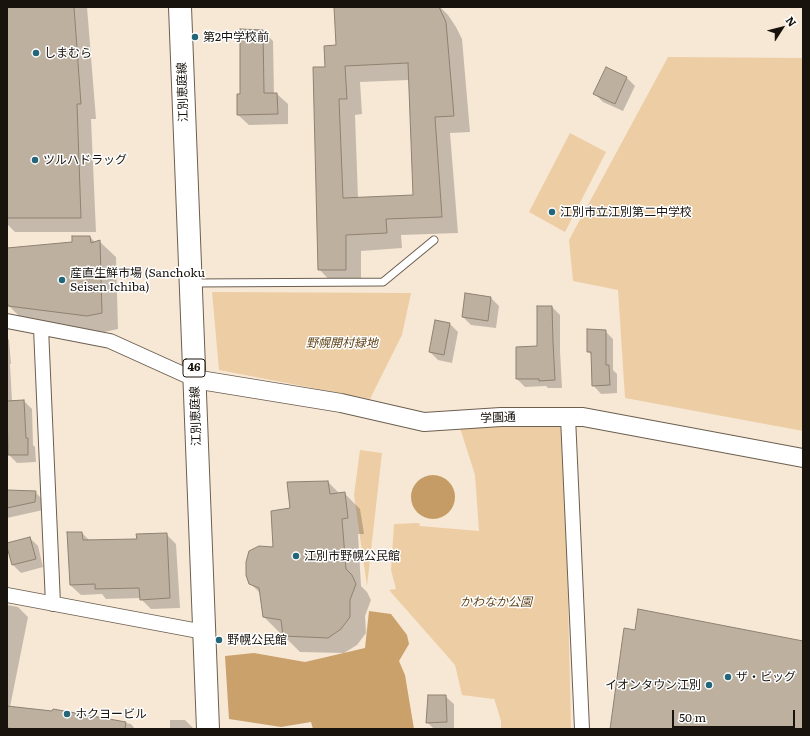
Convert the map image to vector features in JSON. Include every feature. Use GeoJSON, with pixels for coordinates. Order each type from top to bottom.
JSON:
{"type":"FeatureCollection","features":[{"type":"Feature","properties":{"kind":"main road","name":"江別恵庭線"},"geometry":{"type":"LineString","coordinates":[[180,7],[208,729]]}},
{"type":"Feature","properties":{"kind":"street"},"geometry":{"type":"LineString","coordinates":[[7,321],[110,341],[194,379]]}},
{"type":"Feature","properties":{"kind":"street"},"geometry":{"type":"LineString","coordinates":[[42,328],[53,604]]}},
{"type":"Feature","properties":{"kind":"street","name":"学園通"},"geometry":{"type":"LineString","coordinates":[[194,379],[341,403],[424,422],[501,417],[583,417],[803,458]]}},
{"type":"Feature","properties":{"kind":"street"},"geometry":{"type":"LineString","coordinates":[[568,417],[582,729]]}},
{"type":"Feature","properties":{"kind":"street"},"geometry":{"type":"LineString","coordinates":[[7,595],[204,632]]}},
{"type":"Feature","properties":{"kind":"lane"},"geometry":{"type":"LineString","coordinates":[[190,283],[383,282],[434,240]]}},
{"type":"Feature","properties":{"kind":"green space"},"geometry":{"type":"Polygon","coordinates":[[[668,57],[803,58],[803,431],[625,398],[618,290],[573,281],[569,240],[668,57]]]}},
{"type":"Feature","properties":{"kind":"green space"},"geometry":{"type":"Polygon","coordinates":[[[570,133],[606,152],[565,232],[529,212],[570,133]]]}},
{"type":"Feature","properties":{"kind":"green space","name":"野幌開村緑地"},"geometry":{"type":"Polygon","coordinates":[[[212,292],[411,293],[402,335],[370,399],[219,370],[212,292]]]}},
{"type":"Feature","properties":{"kind":"green space","name":"かわなか公園"},"geometry":{"type":"Polygon","coordinates":[[[517,423],[564,427],[571,729],[501,729],[501,721],[494,698],[462,695],[455,665],[389,590],[396,589],[391,570],[394,524],[419,523],[420,526],[479,531],[475,475],[460,428],[517,423]]]}},
{"type":"Feature","properties":{"kind":"green space"},"geometry":{"type":"Polygon","coordinates":[[[360,450],[382,453],[367,586],[354,495],[360,450]]]}},
{"type":"Feature","properties":{"kind":"shaded area"},"geometry":{"type":"Polygon","coordinates":[[[429,475],[437,475],[442,476],[449,481],[454,488],[454,506],[449,513],[442,518],[429,519],[421,516],[414,509],[411,501],[411,493],[414,485],[421,478],[429,475]]]}},
{"type":"Feature","properties":{"kind":"shaded area"},"geometry":{"type":"Polygon","coordinates":[[[369,611],[391,614],[407,635],[409,644],[399,661],[405,675],[414,729],[313,729],[311,722],[281,727],[229,719],[225,656],[254,653],[305,662],[365,648],[369,611]]]}},
{"type":"Feature","properties":{"kind":"building"},"geometry":{"type":"Polygon","coordinates":[[[7,7],[74,7],[81,104],[77,104],[81,218],[7,218],[7,7]]]}},
{"type":"Feature","properties":{"kind":"building"},"geometry":{"type":"Polygon","coordinates":[[[334,7],[439,7],[446,22],[454,116],[435,117],[442,217],[386,219],[387,233],[346,235],[346,270],[318,270],[313,67],[325,67],[324,46],[336,45],[334,7]],[[408,63],[345,66],[347,99],[339,99],[343,198],[413,195],[408,63]]]}},
{"type":"Feature","properties":{"kind":"building"},"geometry":{"type":"Polygon","coordinates":[[[240,29],[263,30],[264,93],[277,93],[278,114],[237,115],[237,94],[240,94],[240,29]]]}},
{"type":"Feature","properties":{"kind":"building"},"geometry":{"type":"Polygon","coordinates":[[[606,67],[627,77],[615,104],[593,94],[606,67]]]}},
{"type":"Feature","properties":{"kind":"building"},"geometry":{"type":"Polygon","coordinates":[[[72,236],[90,236],[91,243],[100,240],[102,313],[87,316],[8,306],[7,248],[72,242],[72,236]]]}},
{"type":"Feature","properties":{"kind":"building"},"geometry":{"type":"Polygon","coordinates":[[[465,293],[491,297],[488,321],[462,317],[465,293]]]}},
{"type":"Feature","properties":{"kind":"building"},"geometry":{"type":"Polygon","coordinates":[[[537,306],[552,306],[555,380],[539,381],[539,379],[516,379],[516,347],[537,346],[537,306]]]}},
{"type":"Feature","properties":{"kind":"building"},"geometry":{"type":"Polygon","coordinates":[[[435,320],[450,323],[444,355],[429,352],[435,320]]]}},
{"type":"Feature","properties":{"kind":"building"},"geometry":{"type":"Polygon","coordinates":[[[587,329],[606,330],[606,365],[609,365],[610,385],[592,386],[591,352],[587,352],[587,329]]]}},
{"type":"Feature","properties":{"kind":"building"},"geometry":{"type":"Polygon","coordinates":[[[24,400],[26,438],[28,438],[28,455],[8,455],[7,401],[24,400]]]}},
{"type":"Feature","properties":{"kind":"building","name":"江別市野幌公民館"},"geometry":{"type":"Polygon","coordinates":[[[328,481],[330,494],[345,492],[348,518],[342,519],[346,569],[352,575],[356,584],[350,600],[350,617],[341,629],[328,638],[283,636],[281,620],[263,617],[259,588],[249,584],[246,575],[246,562],[249,551],[259,546],[273,547],[271,511],[290,508],[287,482],[328,481]]]}},
{"type":"Feature","properties":{"kind":"building"},"geometry":{"type":"Polygon","coordinates":[[[7,490],[36,491],[35,502],[7,508],[7,490]]]}},
{"type":"Feature","properties":{"kind":"building"},"geometry":{"type":"Polygon","coordinates":[[[67,532],[82,532],[83,540],[137,539],[136,534],[167,533],[170,598],[140,600],[139,588],[95,589],[95,584],[70,585],[67,532]]]}},
{"type":"Feature","properties":{"kind":"building"},"geometry":{"type":"Polygon","coordinates":[[[30,537],[36,559],[12,565],[7,543],[30,537]]]}},
{"type":"Feature","properties":{"kind":"building","name":"イオンタウン江別"},"geometry":{"type":"Polygon","coordinates":[[[638,609],[803,641],[803,729],[610,729],[624,628],[635,630],[638,609]]]}},
{"type":"Feature","properties":{"kind":"building"},"geometry":{"type":"Polygon","coordinates":[[[428,695],[446,695],[447,722],[426,723],[428,695]]]}},
{"type":"Feature","properties":{"kind":"building"},"geometry":{"type":"Polygon","coordinates":[[[7,706],[52,711],[53,709],[126,722],[125,729],[7,728],[7,706]]]}},
{"type":"Feature","properties":{"kind":"place","name":"第2中学校前"},"geometry":{"type":"Point","coordinates":[195,37]}},
{"type":"Feature","properties":{"kind":"place","name":"しまむら"},"geometry":{"type":"Point","coordinates":[36,53]}},
{"type":"Feature","properties":{"kind":"place","name":"ツルハドラッグ"},"geometry":{"type":"Point","coordinates":[35,160]}},
{"type":"Feature","properties":{"kind":"place","name":"江別市立江別第二中学校"},"geometry":{"type":"Point","coordinates":[552,212]}},
{"type":"Feature","properties":{"kind":"place","name":"産直生鮮市場 (Sanchoku Seisen Ichiba)"},"geometry":{"type":"Point","coordinates":[62,280]}},
{"type":"Feature","properties":{"kind":"place","name":"江別市野幌公民館"},"geometry":{"type":"Point","coordinates":[296,556]}},
{"type":"Feature","properties":{"kind":"place","name":"野幌公民館"},"geometry":{"type":"Point","coordinates":[219,640]}},
{"type":"Feature","properties":{"kind":"place","name":"ザ・ビッグ"},"geometry":{"type":"Point","coordinates":[728,677]}},
{"type":"Feature","properties":{"kind":"place","name":"イオンタウン江別"},"geometry":{"type":"Point","coordinates":[709,685]}},
{"type":"Feature","properties":{"kind":"place","name":"ホクヨービル"},"geometry":{"type":"Point","coordinates":[67,714]}}]}
